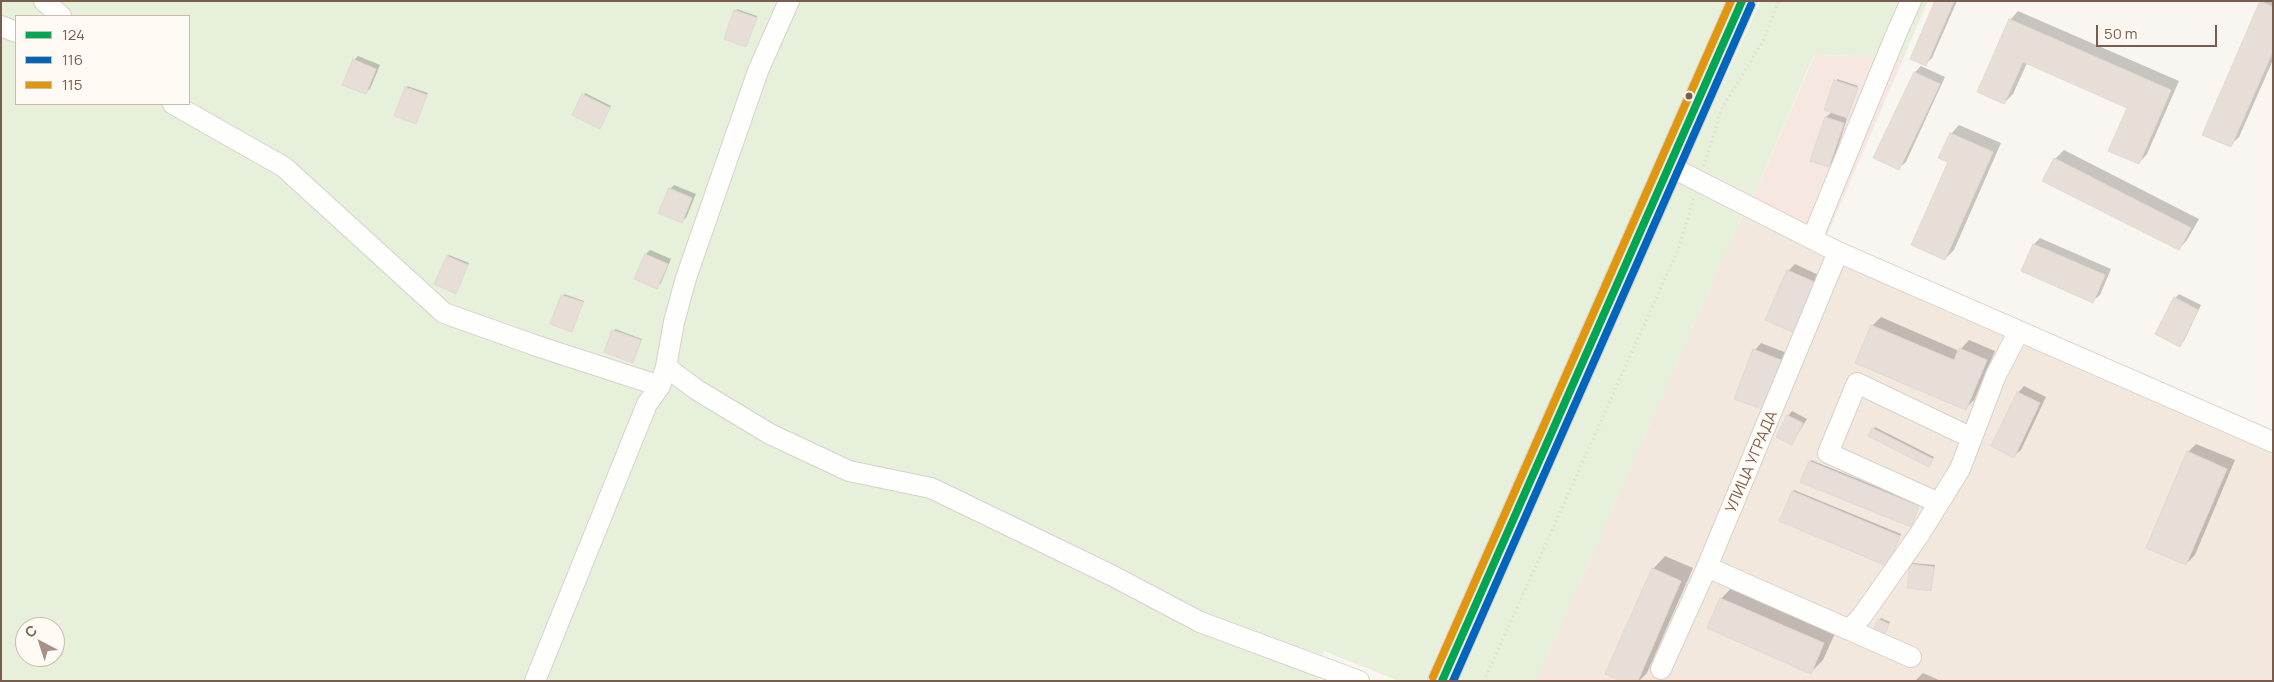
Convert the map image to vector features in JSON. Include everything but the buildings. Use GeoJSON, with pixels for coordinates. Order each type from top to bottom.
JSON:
{"type":"FeatureCollection","features":[{"type":"Feature","properties":{"kind":"highway"},"geometry":{"type":"LineString","coordinates":[[1442,681],[1742,1]]}},
{"type":"Feature","properties":{"kind":"street"},"geometry":{"type":"LineString","coordinates":[[44,1],[60,15]]}},
{"type":"Feature","properties":{"kind":"street"},"geometry":{"type":"LineString","coordinates":[[535,681],[647,404],[663,376],[674,322],[686,278],[758,71],[789,1]]}},
{"type":"Feature","properties":{"kind":"street"},"geometry":{"type":"LineString","coordinates":[[1812,239],[1897,32],[1912,1]]}},
{"type":"Feature","properties":{"kind":"street"},"geometry":{"type":"LineString","coordinates":[[1,26],[15,32]]}},
{"type":"Feature","properties":{"kind":"street"},"geometry":{"type":"LineString","coordinates":[[175,105],[284,167],[444,313],[540,347],[663,376],[697,390],[770,434],[849,471],[931,488],[1111,575],[1200,622],[1359,681]]}},
{"type":"Feature","properties":{"kind":"street"},"geometry":{"type":"LineString","coordinates":[[1668,166],[1838,252],[2273,442]]}},
{"type":"Feature","properties":{"kind":"street","name":"УЛИЦА УГРАДА"},"geometry":{"type":"LineString","coordinates":[[1661,669],[1707,567],[1838,252]]}},
{"type":"Feature","properties":{"kind":"street"},"geometry":{"type":"LineString","coordinates":[[1849,630],[1862,616],[1885,584],[1960,469],[1996,375],[2019,331]]}},
{"type":"Feature","properties":{"kind":"street"},"geometry":{"type":"LineString","coordinates":[[1938,503],[1828,453],[1857,383],[1972,438]]}},
{"type":"Feature","properties":{"kind":"street"},"geometry":{"type":"LineString","coordinates":[[1707,567],[1911,658]]}},
{"type":"Feature","properties":{"kind":"path"},"geometry":{"type":"LineString","coordinates":[[1484,681],[1678,250],[1721,110],[1763,41],[1779,1]]}},
{"type":"Feature","properties":{"kind":"shaded area"},"geometry":{"type":"Polygon","coordinates":[[[1815,55],[1904,57],[1826,238],[1751,203],[1815,55]]]}},
{"type":"Feature","properties":{"kind":"shaded area"},"geometry":{"type":"Polygon","coordinates":[[[1751,203],[2273,434],[2273,681],[1536,681],[1739,222],[1751,203]]]}},
{"type":"Feature","properties":{"kind":"green space"},"geometry":{"type":"Polygon","coordinates":[[[1,1],[1729,1],[1425,681],[1399,681],[1324,651],[1318,681],[1,681],[1,1]]]}},
{"type":"Feature","properties":{"kind":"green space"},"geometry":{"type":"Polygon","coordinates":[[[1761,1],[1928,1],[1904,57],[1814,55],[1751,203],[1739,222],[1536,681],[1454,681],[1671,195],[1761,1]]]}},
{"type":"Feature","properties":{"kind":"transit line","name":"115"},"geometry":{"type":"LineString","coordinates":[[1433,677],[1731,1]]}},
{"type":"Feature","properties":{"kind":"transit line","name":"124"},"geometry":{"type":"LineString","coordinates":[[1442,681],[1742,1]]}},
{"type":"Feature","properties":{"kind":"transit line","name":"116"},"geometry":{"type":"LineString","coordinates":[[1453,681],[1751,5]]}}]}
